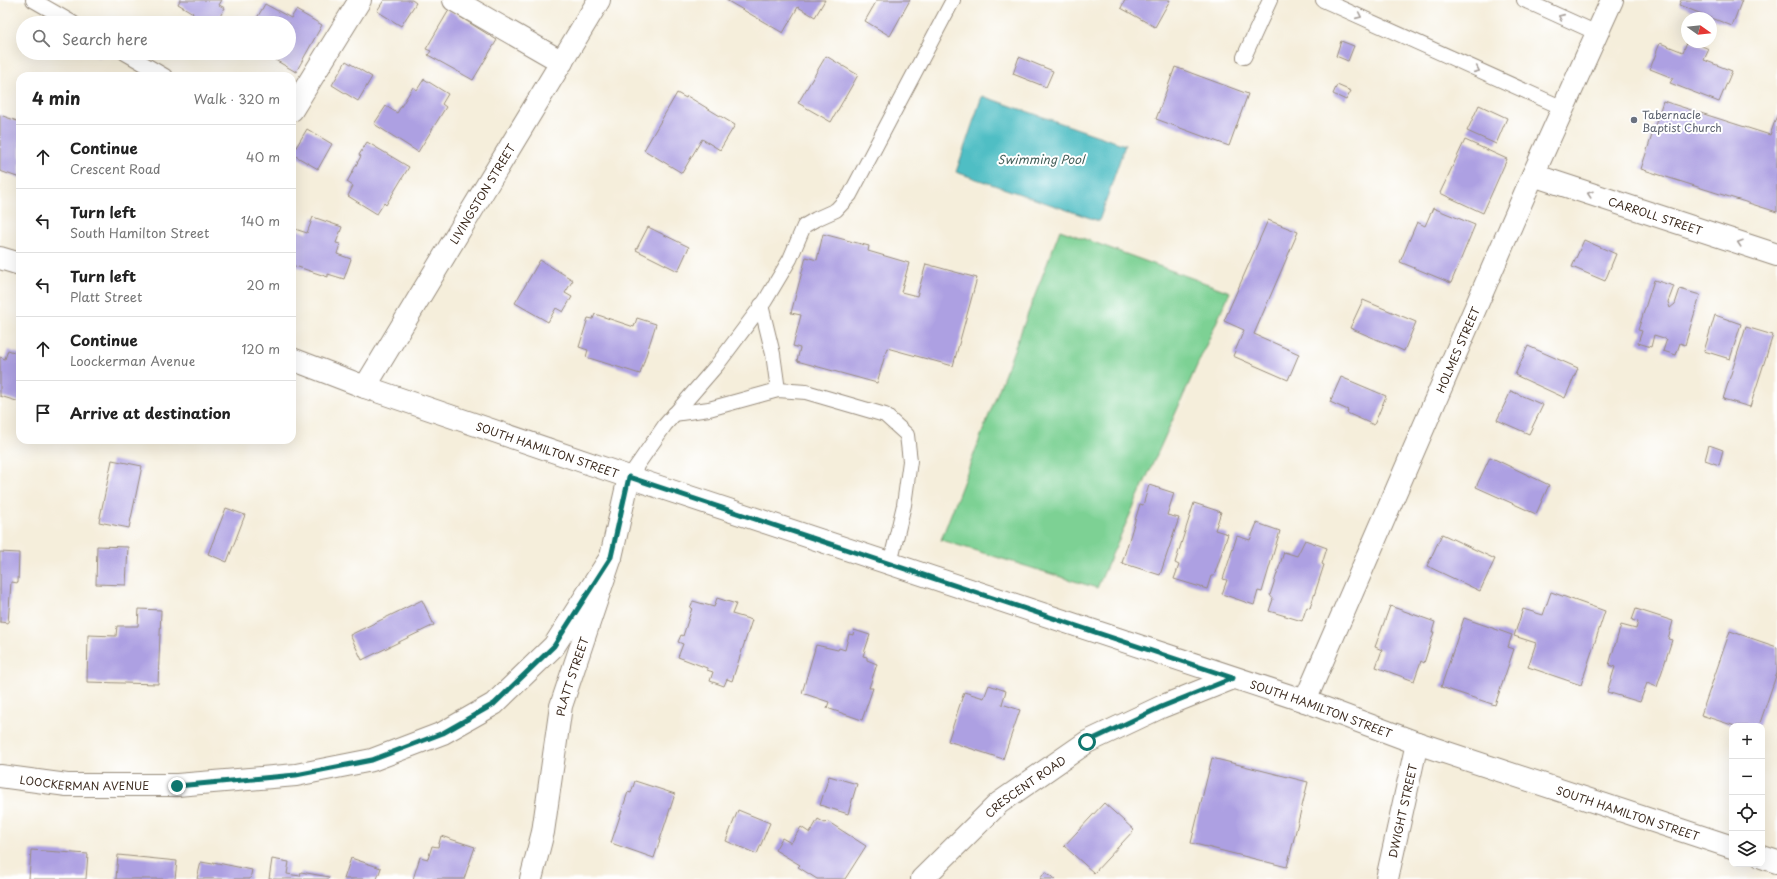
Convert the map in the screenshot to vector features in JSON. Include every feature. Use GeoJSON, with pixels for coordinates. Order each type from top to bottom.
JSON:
{"type":"FeatureCollection","features":[{"type":"Feature","properties":{"kind":"street"},"geometry":{"type":"LineString","coordinates":[[296,104],[360,0]]}},
{"type":"Feature","properties":{"kind":"street"},"geometry":{"type":"LineString","coordinates":[[454,0],[562,62]]}},
{"type":"Feature","properties":{"kind":"street","name":"LIVINGSTON STREET"},"geometry":{"type":"LineString","coordinates":[[365,387],[599,0]]}},
{"type":"Feature","properties":{"kind":"street","name":"HOLMES STREET"},"geometry":{"type":"LineString","coordinates":[[1305,701],[1533,175],[1612,0]]}},
{"type":"Feature","properties":{"kind":"street","name":"CARROLL STREET"},"geometry":{"type":"LineString","coordinates":[[1533,175],[1777,255]]}},
{"type":"Feature","properties":{"kind":"street"},"geometry":{"type":"LineString","coordinates":[[0,258],[16,263]]}},
{"type":"Feature","properties":{"kind":"street","name":"SOUTH HAMILTON STREET"},"geometry":{"type":"LineString","coordinates":[[296,361],[365,387],[629,477],[1305,701],[1417,743],[1729,846]]}},
{"type":"Feature","properties":{"kind":"street","name":"PLATT STREET"},"geometry":{"type":"LineString","coordinates":[[531,879],[544,832],[561,706],[611,557],[629,477]]}},
{"type":"Feature","properties":{"kind":"street","name":"LOOCKERMAN AVENUE"},"geometry":{"type":"LineString","coordinates":[[0,776],[66,785],[177,786],[296,775],[372,760],[443,733],[494,704],[554,646],[611,557]]}},
{"type":"Feature","properties":{"kind":"street","name":"CRESCENT ROAD"},"geometry":{"type":"LineString","coordinates":[[922,879],[999,803],[1087,742],[1161,707],[1233,678]]}},
{"type":"Feature","properties":{"kind":"street","name":"DWIGHT STREET"},"geometry":{"type":"LineString","coordinates":[[1387,879],[1417,743]]}},
{"type":"Feature","properties":{"kind":"street"},"geometry":{"type":"LineString","coordinates":[[1765,858],[1777,862]]}},
{"type":"Feature","properties":{"kind":"lane"},"geometry":{"type":"LineString","coordinates":[[33,0],[61,16]]}},
{"type":"Feature","properties":{"kind":"lane"},"geometry":{"type":"LineString","coordinates":[[629,477],[665,425],[717,365],[762,305],[790,259],[804,226],[816,218],[836,210],[850,195],[954,0]]}},
{"type":"Feature","properties":{"kind":"lane"},"geometry":{"type":"LineString","coordinates":[[1244,57],[1270,0]]}},
{"type":"Feature","properties":{"kind":"lane"},"geometry":{"type":"LineString","coordinates":[[1323,0],[1564,108]]}},
{"type":"Feature","properties":{"kind":"lane"},"geometry":{"type":"LineString","coordinates":[[1524,0],[1597,33]]}},
{"type":"Feature","properties":{"kind":"lane"},"geometry":{"type":"LineString","coordinates":[[137,60],[158,72]]}},
{"type":"Feature","properties":{"kind":"lane"},"geometry":{"type":"LineString","coordinates":[[762,305],[773,354],[778,390]]}},
{"type":"Feature","properties":{"kind":"lane"},"geometry":{"type":"LineString","coordinates":[[674,414],[709,409],[778,390],[806,392],[885,415],[907,435],[910,461],[905,498],[890,564]]}},
{"type":"Feature","properties":{"kind":"green space"},"geometry":{"type":"Polygon","coordinates":[[[1060,230],[1230,292],[1097,588],[941,540],[1060,230]]]}},
{"type":"Feature","properties":{"kind":"water","name":"Swimming Pool"},"geometry":{"type":"Polygon","coordinates":[[[982,96],[1125,145],[1099,221],[956,172],[982,96]]]}},
{"type":"Feature","properties":{"kind":"building"},"geometry":{"type":"Polygon","coordinates":[[[180,0],[222,0],[219,5],[225,8],[220,16],[191,16],[193,13],[178,4],[180,0]]]}},
{"type":"Feature","properties":{"kind":"building"},"geometry":{"type":"Polygon","coordinates":[[[384,0],[412,0],[416,3],[401,26],[377,11],[384,0]]]}},
{"type":"Feature","properties":{"kind":"building"},"geometry":{"type":"Polygon","coordinates":[[[726,0],[825,0],[815,17],[798,7],[783,33],[726,0]]]}},
{"type":"Feature","properties":{"kind":"building"},"geometry":{"type":"Polygon","coordinates":[[[877,0],[910,0],[890,36],[865,21],[877,0]]]}},
{"type":"Feature","properties":{"kind":"building"},"geometry":{"type":"Polygon","coordinates":[[[1125,0],[1170,0],[1155,27],[1121,8],[1125,0]]]}},
{"type":"Feature","properties":{"kind":"building"},"geometry":{"type":"Polygon","coordinates":[[[1681,0],[1742,0],[1732,26],[1717,20],[1717,12],[1697,12],[1679,5],[1681,0]]]}},
{"type":"Feature","properties":{"kind":"building"},"geometry":{"type":"Polygon","coordinates":[[[265,4],[287,16],[258,16],[265,4]]]}},
{"type":"Feature","properties":{"kind":"building"},"geometry":{"type":"Polygon","coordinates":[[[296,10],[322,25],[296,72],[275,60],[296,60],[296,16],[292,16],[296,10]]]}},
{"type":"Feature","properties":{"kind":"building"},"geometry":{"type":"Polygon","coordinates":[[[449,10],[497,40],[473,80],[428,55],[431,51],[426,49],[449,10]]]}},
{"type":"Feature","properties":{"kind":"building"},"geometry":{"type":"Polygon","coordinates":[[[1341,41],[1354,46],[1348,61],[1336,56],[1341,41]]]}},
{"type":"Feature","properties":{"kind":"building"},"geometry":{"type":"Polygon","coordinates":[[[1660,43],[1683,52],[1685,48],[1707,48],[1709,49],[1704,60],[1732,71],[1719,102],[1670,83],[1673,78],[1650,69],[1660,43]]]}},
{"type":"Feature","properties":{"kind":"building"},"geometry":{"type":"Polygon","coordinates":[[[826,56],[858,75],[831,122],[798,103],[826,56]]]}},
{"type":"Feature","properties":{"kind":"building"},"geometry":{"type":"Polygon","coordinates":[[[1019,57],[1053,71],[1046,87],[1013,74],[1019,57]]]}},
{"type":"Feature","properties":{"kind":"building"},"geometry":{"type":"Polygon","coordinates":[[[346,61],[372,77],[358,101],[332,85],[346,61]]]}},
{"type":"Feature","properties":{"kind":"building"},"geometry":{"type":"Polygon","coordinates":[[[1175,67],[1248,94],[1229,146],[1156,119],[1175,67]]]}},
{"type":"Feature","properties":{"kind":"building"},"geometry":{"type":"Polygon","coordinates":[[[424,79],[448,94],[442,104],[446,107],[418,152],[374,124],[386,106],[397,113],[413,87],[417,90],[424,79]]]}},
{"type":"Feature","properties":{"kind":"building"},"geometry":{"type":"Polygon","coordinates":[[[1337,85],[1351,91],[1346,100],[1333,94],[1337,85]]]}},
{"type":"Feature","properties":{"kind":"building"},"geometry":{"type":"Polygon","coordinates":[[[677,93],[686,98],[687,96],[735,125],[720,150],[702,139],[682,173],[644,150],[677,93]]]}},
{"type":"Feature","properties":{"kind":"building"},"geometry":{"type":"Polygon","coordinates":[[[1663,101],[1770,135],[1777,115],[1777,212],[1641,169],[1663,101]]]}},
{"type":"Feature","properties":{"kind":"building"},"geometry":{"type":"Polygon","coordinates":[[[1479,105],[1507,118],[1496,144],[1467,131],[1479,105]]]}},
{"type":"Feature","properties":{"kind":"building"},"geometry":{"type":"Polygon","coordinates":[[[0,115],[16,121],[16,177],[0,171],[0,115]]]}},
{"type":"Feature","properties":{"kind":"building"},"geometry":{"type":"Polygon","coordinates":[[[307,129],[332,144],[318,169],[296,156],[296,147],[307,129]]]}},
{"type":"Feature","properties":{"kind":"building"},"geometry":{"type":"Polygon","coordinates":[[[1465,140],[1507,159],[1483,213],[1440,193],[1465,140]]]}},
{"type":"Feature","properties":{"kind":"building"},"geometry":{"type":"Polygon","coordinates":[[[367,142],[409,167],[386,205],[384,203],[377,214],[348,196],[353,186],[347,182],[361,156],[359,155],[367,142]]]}},
{"type":"Feature","properties":{"kind":"building"},"geometry":{"type":"Polygon","coordinates":[[[1433,208],[1475,225],[1451,283],[1400,262],[1417,222],[1425,226],[1433,208]]]}},
{"type":"Feature","properties":{"kind":"building"},"geometry":{"type":"Polygon","coordinates":[[[313,217],[342,227],[336,243],[340,244],[337,254],[351,259],[344,279],[328,274],[328,277],[296,266],[296,229],[307,233],[313,217]]]}},
{"type":"Feature","properties":{"kind":"building"},"geometry":{"type":"Polygon","coordinates":[[[1268,220],[1298,232],[1254,334],[1299,354],[1288,380],[1233,356],[1244,330],[1224,321],[1268,220]]]}},
{"type":"Feature","properties":{"kind":"building"},"geometry":{"type":"Polygon","coordinates":[[[648,227],[689,247],[678,271],[636,250],[648,227]]]}},
{"type":"Feature","properties":{"kind":"building"},"geometry":{"type":"Polygon","coordinates":[[[823,234],[869,246],[868,251],[909,263],[901,292],[917,296],[926,264],[977,278],[953,366],[887,348],[877,383],[797,361],[800,348],[793,346],[801,315],[791,313],[806,257],[817,260],[823,234]]]}},
{"type":"Feature","properties":{"kind":"building"},"geometry":{"type":"Polygon","coordinates":[[[1584,240],[1616,254],[1605,281],[1572,267],[1584,240]]]}},
{"type":"Feature","properties":{"kind":"building"},"geometry":{"type":"Polygon","coordinates":[[[540,260],[573,280],[565,293],[572,297],[563,312],[556,308],[548,322],[515,303],[540,260]]]}},
{"type":"Feature","properties":{"kind":"building"},"geometry":{"type":"Polygon","coordinates":[[[1654,280],[1674,286],[1668,302],[1670,308],[1675,304],[1680,289],[1700,295],[1685,345],[1680,343],[1676,355],[1663,351],[1667,339],[1654,335],[1651,347],[1638,343],[1642,331],[1638,330],[1654,280]]]}},
{"type":"Feature","properties":{"kind":"building"},"geometry":{"type":"Polygon","coordinates":[[[1363,300],[1416,322],[1404,351],[1350,328],[1363,300]]]}},
{"type":"Feature","properties":{"kind":"building"},"geometry":{"type":"Polygon","coordinates":[[[595,314],[634,327],[637,318],[656,324],[640,374],[586,357],[588,350],[579,347],[588,318],[593,319],[595,314]]]}},
{"type":"Feature","properties":{"kind":"building"},"geometry":{"type":"Polygon","coordinates":[[[1715,315],[1741,324],[1730,359],[1704,351],[1715,315]]]}},
{"type":"Feature","properties":{"kind":"building"},"geometry":{"type":"Polygon","coordinates":[[[1746,327],[1773,335],[1750,407],[1723,399],[1746,327]]]}},
{"type":"Feature","properties":{"kind":"building"},"geometry":{"type":"Polygon","coordinates":[[[1528,346],[1578,368],[1565,398],[1515,375],[1528,346]]]}},
{"type":"Feature","properties":{"kind":"building"},"geometry":{"type":"Polygon","coordinates":[[[8,350],[16,353],[16,401],[0,396],[0,357],[5,359],[8,350]]]}},
{"type":"Feature","properties":{"kind":"building"},"geometry":{"type":"Polygon","coordinates":[[[1341,377],[1386,396],[1374,425],[1347,413],[1348,410],[1330,402],[1341,377]]]}},
{"type":"Feature","properties":{"kind":"building"},"geometry":{"type":"Polygon","coordinates":[[[1511,391],[1543,405],[1529,434],[1497,420],[1511,391]]]}},
{"type":"Feature","properties":{"kind":"building"},"geometry":{"type":"Polygon","coordinates":[[[1709,445],[1723,450],[1719,465],[1705,460],[1709,445]]]}},
{"type":"Feature","properties":{"kind":"building"},"geometry":{"type":"Polygon","coordinates":[[[1490,457],[1549,485],[1536,514],[1476,487],[1490,457]]]}},
{"type":"Feature","properties":{"kind":"building"},"geometry":{"type":"Polygon","coordinates":[[[112,460],[142,466],[129,528],[99,522],[112,460]]]}},
{"type":"Feature","properties":{"kind":"building"},"geometry":{"type":"Polygon","coordinates":[[[1149,485],[1174,493],[1167,515],[1179,518],[1160,575],[1122,563],[1140,504],[1143,505],[1149,485]]]}},
{"type":"Feature","properties":{"kind":"building"},"geometry":{"type":"Polygon","coordinates":[[[1194,503],[1221,512],[1215,530],[1228,534],[1214,576],[1211,576],[1207,589],[1174,579],[1179,565],[1175,563],[1194,503]]]}},
{"type":"Feature","properties":{"kind":"building"},"geometry":{"type":"Polygon","coordinates":[[[226,508],[245,515],[227,562],[208,554],[226,508]]]}},
{"type":"Feature","properties":{"kind":"building"},"geometry":{"type":"Polygon","coordinates":[[[1257,523],[1280,531],[1262,592],[1258,591],[1254,605],[1222,594],[1227,580],[1223,579],[1237,536],[1250,540],[1257,523]]]}},
{"type":"Feature","properties":{"kind":"building"},"geometry":{"type":"Polygon","coordinates":[[[1442,534],[1495,559],[1480,591],[1427,566],[1442,534]]]}},
{"type":"Feature","properties":{"kind":"building"},"geometry":{"type":"Polygon","coordinates":[[[1305,540],[1327,548],[1322,564],[1324,565],[1310,608],[1307,607],[1302,621],[1269,611],[1273,599],[1270,595],[1284,552],[1297,556],[1305,540]]]}},
{"type":"Feature","properties":{"kind":"building"},"geometry":{"type":"Polygon","coordinates":[[[97,546],[128,547],[126,585],[96,584],[97,546]]]}},
{"type":"Feature","properties":{"kind":"building"},"geometry":{"type":"Polygon","coordinates":[[[0,552],[19,553],[18,583],[11,582],[8,623],[0,622],[0,552]]]}},
{"type":"Feature","properties":{"kind":"building"},"geometry":{"type":"Polygon","coordinates":[[[1551,592],[1605,611],[1581,685],[1528,667],[1536,643],[1514,636],[1523,609],[1543,615],[1551,592]]]}},
{"type":"Feature","properties":{"kind":"building"},"geometry":{"type":"Polygon","coordinates":[[[717,598],[736,604],[732,614],[752,620],[732,681],[727,679],[724,686],[710,681],[713,672],[707,670],[707,668],[678,657],[683,644],[678,642],[681,635],[683,636],[693,601],[714,607],[717,598]]]}},
{"type":"Feature","properties":{"kind":"building"},"geometry":{"type":"Polygon","coordinates":[[[422,600],[434,625],[362,660],[350,635],[422,600]]]}},
{"type":"Feature","properties":{"kind":"building"},"geometry":{"type":"Polygon","coordinates":[[[1390,606],[1435,622],[1432,632],[1434,632],[1424,663],[1421,661],[1414,681],[1376,667],[1382,650],[1375,647],[1390,606]]]}},
{"type":"Feature","properties":{"kind":"building"},"geometry":{"type":"Polygon","coordinates":[[[139,609],[161,610],[158,684],[87,682],[88,635],[116,636],[117,626],[138,626],[139,609]]]}},
{"type":"Feature","properties":{"kind":"building"},"geometry":{"type":"Polygon","coordinates":[[[1636,609],[1673,621],[1668,639],[1672,640],[1657,687],[1647,683],[1640,702],[1607,692],[1615,667],[1609,665],[1621,625],[1636,629],[1638,622],[1632,620],[1636,609]]]}},
{"type":"Feature","properties":{"kind":"building"},"geometry":{"type":"Polygon","coordinates":[[[1464,618],[1512,635],[1508,647],[1514,649],[1495,705],[1441,687],[1464,618]]]}},
{"type":"Feature","properties":{"kind":"building"},"geometry":{"type":"Polygon","coordinates":[[[854,630],[870,635],[863,656],[867,657],[867,660],[877,664],[869,688],[873,688],[862,720],[827,708],[829,702],[802,693],[816,645],[845,650],[849,634],[853,635],[854,630]]]}},
{"type":"Feature","properties":{"kind":"building"},"geometry":{"type":"Polygon","coordinates":[[[1730,631],[1777,647],[1777,673],[1760,723],[1729,724],[1701,715],[1730,631]]]}},
{"type":"Feature","properties":{"kind":"building"},"geometry":{"type":"Polygon","coordinates":[[[989,685],[1006,691],[1002,704],[1020,710],[1003,759],[948,741],[964,692],[984,698],[989,685]]]}},
{"type":"Feature","properties":{"kind":"building"},"geometry":{"type":"Polygon","coordinates":[[[1212,758],[1308,782],[1287,867],[1191,843],[1212,758]]]}},
{"type":"Feature","properties":{"kind":"building"},"geometry":{"type":"Polygon","coordinates":[[[829,776],[857,784],[848,814],[820,805],[829,776]]]}},
{"type":"Feature","properties":{"kind":"building"},"geometry":{"type":"Polygon","coordinates":[[[635,781],[675,794],[654,858],[611,843],[628,792],[631,793],[635,781]]]}},
{"type":"Feature","properties":{"kind":"building"},"geometry":{"type":"Polygon","coordinates":[[[1104,803],[1134,830],[1094,873],[1064,846],[1104,803]]]}},
{"type":"Feature","properties":{"kind":"building"},"geometry":{"type":"Polygon","coordinates":[[[738,810],[770,823],[757,854],[726,841],[738,810]]]}},
{"type":"Feature","properties":{"kind":"building"},"geometry":{"type":"Polygon","coordinates":[[[818,819],[825,823],[827,821],[866,846],[845,879],[817,879],[798,867],[800,865],[775,850],[782,838],[791,843],[801,827],[810,833],[818,819]]]}},
{"type":"Feature","properties":{"kind":"building"},"geometry":{"type":"Polygon","coordinates":[[[441,836],[475,847],[464,879],[413,879],[420,857],[428,859],[432,846],[438,847],[441,836]]]}},
{"type":"Feature","properties":{"kind":"building"},"geometry":{"type":"Polygon","coordinates":[[[31,850],[88,854],[86,879],[29,879],[31,850]]]}},
{"type":"Feature","properties":{"kind":"building"},"geometry":{"type":"Polygon","coordinates":[[[118,855],[177,861],[175,879],[116,879],[118,855]]]}},
{"type":"Feature","properties":{"kind":"building"},"geometry":{"type":"Polygon","coordinates":[[[351,858],[381,868],[377,879],[344,879],[351,858]]]}},
{"type":"Feature","properties":{"kind":"building"},"geometry":{"type":"Polygon","coordinates":[[[272,859],[289,862],[287,874],[300,876],[301,872],[329,877],[328,879],[269,879],[272,859]]]}},
{"type":"Feature","properties":{"kind":"building"},"geometry":{"type":"Polygon","coordinates":[[[201,862],[213,864],[213,862],[252,870],[250,879],[197,879],[201,862]]]}},
{"type":"Feature","properties":{"kind":"building"},"geometry":{"type":"Polygon","coordinates":[[[1045,872],[1055,879],[1040,879],[1045,872]]]}},
{"type":"Feature","properties":{"kind":"place","name":"Tabernacle Baptist Church"},"geometry":{"type":"Point","coordinates":[1634,120]}},
{"type":"Feature","properties":{"kind":"route"},"geometry":{"type":"LineString","coordinates":[[177,786],[296,775],[372,760],[443,733],[494,704],[554,646],[611,557],[629,477],[1233,678],[1161,707],[1087,742]]}}]}
